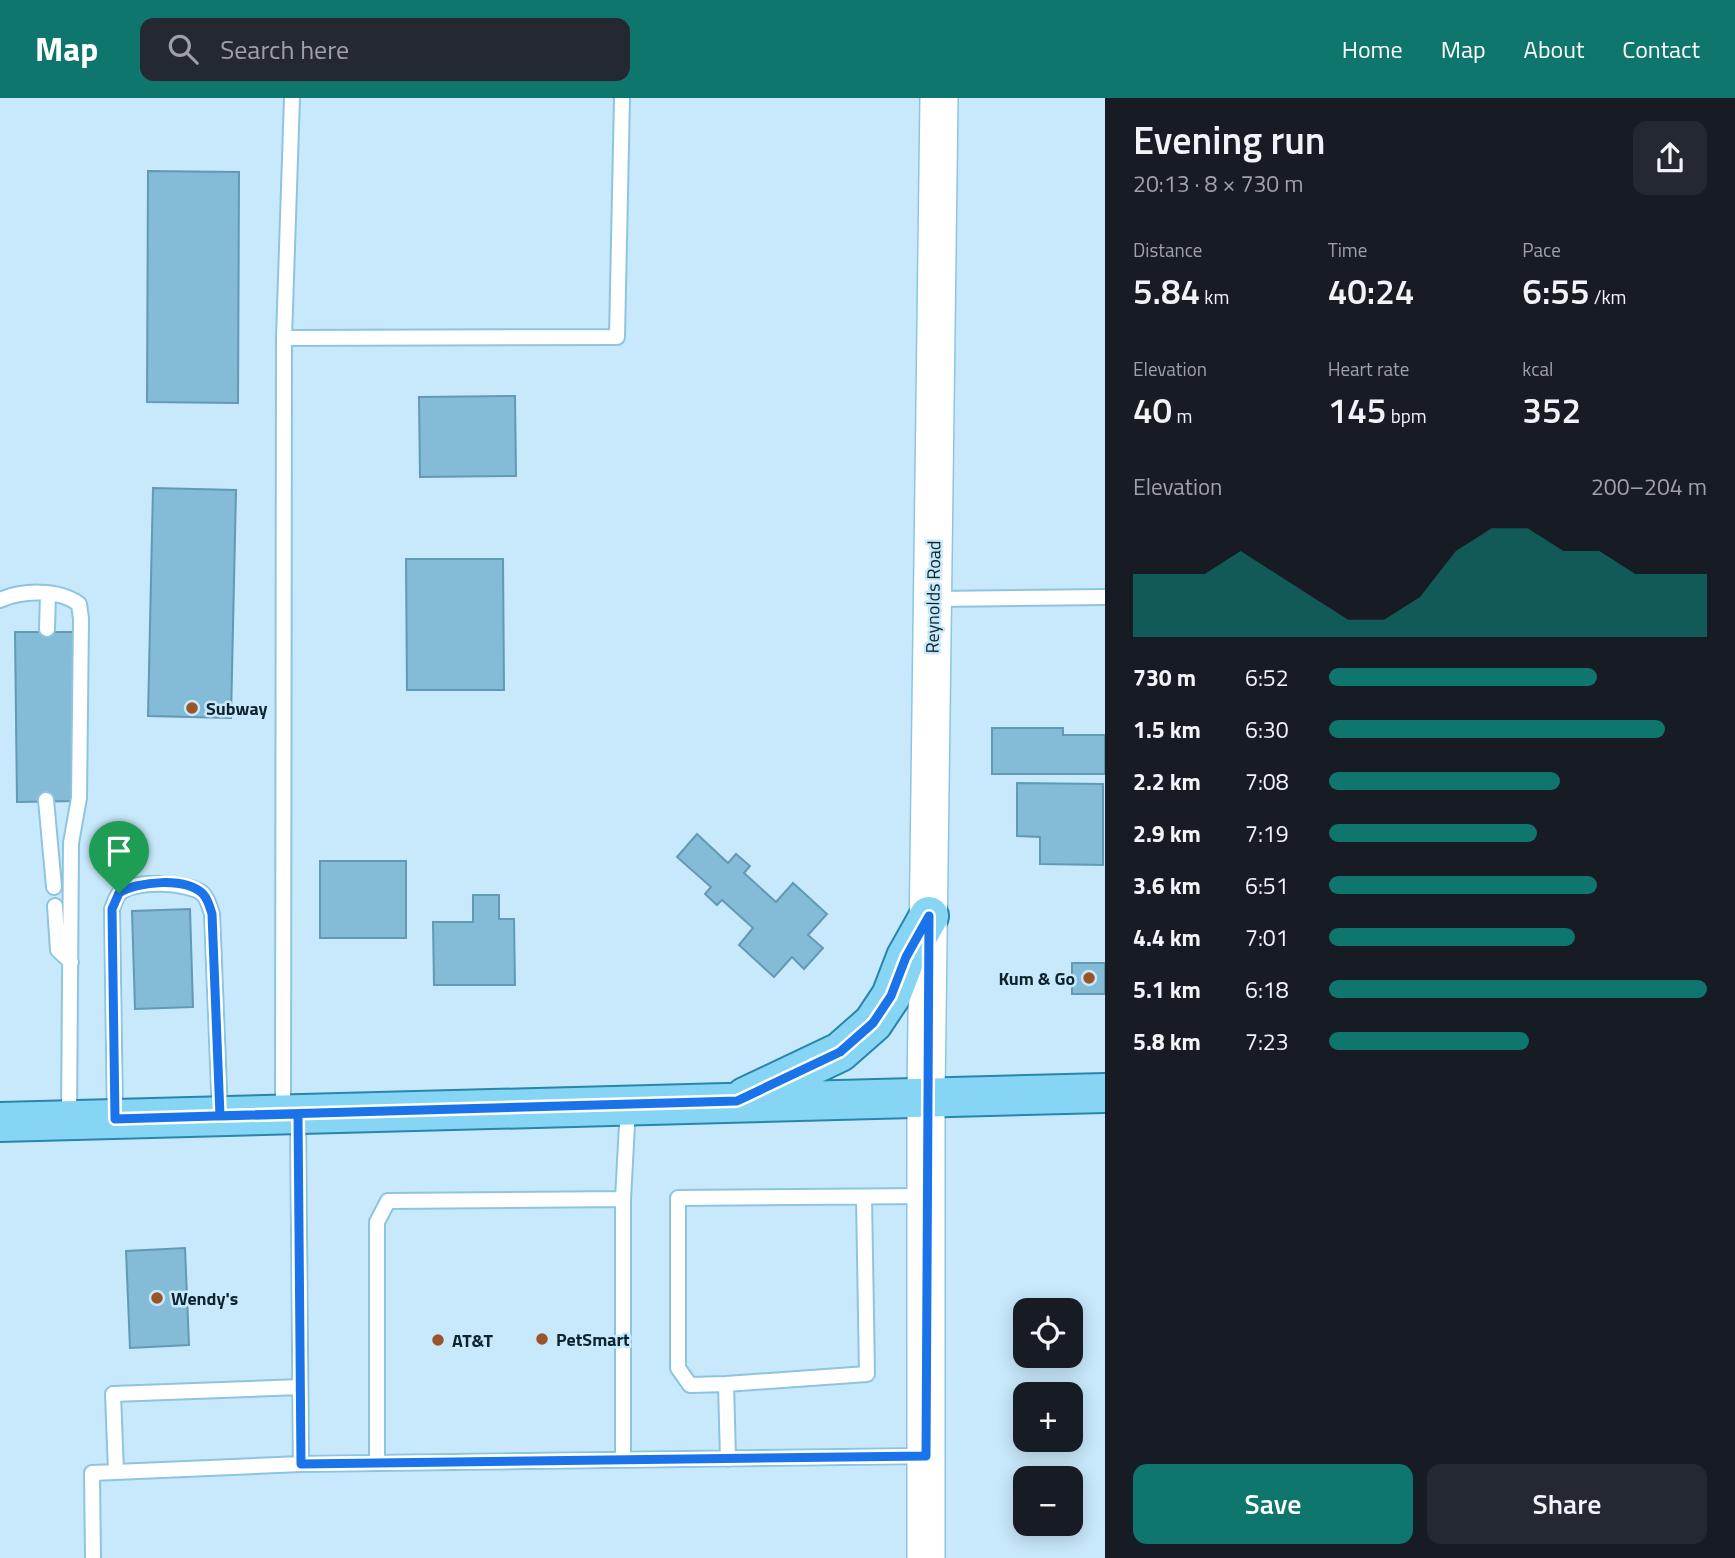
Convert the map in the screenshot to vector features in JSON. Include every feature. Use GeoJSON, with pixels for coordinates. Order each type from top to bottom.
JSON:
{"type":"FeatureCollection","features":[{"type":"Feature","properties":{"kind":"main road"},"geometry":{"type":"LineString","coordinates":[[737,1101],[840,1052],[873,1023],[891,996],[906,957],[929,916]]}},
{"type":"Feature","properties":{"kind":"main road"},"geometry":{"type":"LineString","coordinates":[[0,1122],[1105,1093]]}},
{"type":"Feature","properties":{"kind":"street","name":"Reynolds Road"},"geometry":{"type":"LineString","coordinates":[[926,1558],[926,1096],[939,98]]}},
{"type":"Feature","properties":{"kind":"lane"},"geometry":{"type":"LineString","coordinates":[[292,98],[284,338],[290,1114],[301,1464]]}},
{"type":"Feature","properties":{"kind":"lane"},"geometry":{"type":"LineString","coordinates":[[284,338],[617,337],[621,98]]}},
{"type":"Feature","properties":{"kind":"lane"},"geometry":{"type":"LineString","coordinates":[[47,594],[47,629]]}},
{"type":"Feature","properties":{"kind":"lane"},"geometry":{"type":"LineString","coordinates":[[0,600],[12,595],[66,594],[79,604],[81,619],[79,798],[71,843],[69,1120]]}},
{"type":"Feature","properties":{"kind":"lane"},"geometry":{"type":"LineString","coordinates":[[933,598],[1105,597]]}},
{"type":"Feature","properties":{"kind":"lane"},"geometry":{"type":"LineString","coordinates":[[46,800],[54,887]]}},
{"type":"Feature","properties":{"kind":"lane"},"geometry":{"type":"LineString","coordinates":[[115,1119],[112,909],[119,893],[130,887],[178,884],[193,887],[205,896],[212,914],[220,1116]]}},
{"type":"Feature","properties":{"kind":"lane"},"geometry":{"type":"LineString","coordinates":[[55,906],[58,950],[71,962]]}},
{"type":"Feature","properties":{"kind":"lane"},"geometry":{"type":"LineString","coordinates":[[623,1460],[623,1199],[628,1104]]}},
{"type":"Feature","properties":{"kind":"lane"},"geometry":{"type":"LineString","coordinates":[[864,1197],[867,1374],[690,1385],[678,1368],[678,1198],[926,1196]]}},
{"type":"Feature","properties":{"kind":"lane"},"geometry":{"type":"LineString","coordinates":[[377,1463],[377,1222],[388,1201],[623,1199]]}},
{"type":"Feature","properties":{"kind":"lane"},"geometry":{"type":"LineString","coordinates":[[726,1384],[727,1459]]}},
{"type":"Feature","properties":{"kind":"lane"},"geometry":{"type":"LineString","coordinates":[[116,1472],[113,1394],[300,1387]]}},
{"type":"Feature","properties":{"kind":"lane"},"geometry":{"type":"LineString","coordinates":[[93,1558],[92,1473],[301,1464],[926,1456]]}},
{"type":"Feature","properties":{"kind":"building"},"geometry":{"type":"Polygon","coordinates":[[[148,171],[239,172],[238,403],[147,402],[148,171]]]}},
{"type":"Feature","properties":{"kind":"building"},"geometry":{"type":"Polygon","coordinates":[[[515,396],[516,476],[420,477],[419,397],[515,396]]]}},
{"type":"Feature","properties":{"kind":"building"},"geometry":{"type":"Polygon","coordinates":[[[153,488],[236,490],[231,718],[148,716],[153,488]]]}},
{"type":"Feature","properties":{"kind":"building"},"geometry":{"type":"Polygon","coordinates":[[[406,559],[503,559],[504,690],[407,690],[406,559]]]}},
{"type":"Feature","properties":{"kind":"building"},"geometry":{"type":"Polygon","coordinates":[[[15,632],[76,632],[78,801],[17,802],[15,632]]]}},
{"type":"Feature","properties":{"kind":"building"},"geometry":{"type":"Polygon","coordinates":[[[992,728],[1063,728],[1063,735],[1105,735],[1105,774],[992,774],[992,728]]]}},
{"type":"Feature","properties":{"kind":"building"},"geometry":{"type":"Polygon","coordinates":[[[1017,783],[1103,784],[1103,865],[1040,864],[1040,837],[1017,836],[1017,783]]]}},
{"type":"Feature","properties":{"kind":"building"},"geometry":{"type":"Polygon","coordinates":[[[697,834],[728,863],[736,854],[750,866],[744,873],[776,902],[793,883],[827,914],[808,935],[823,948],[804,969],[792,957],[774,977],[739,945],[753,928],[722,900],[717,905],[705,894],[711,887],[677,857],[697,834]]]}},
{"type":"Feature","properties":{"kind":"building"},"geometry":{"type":"Polygon","coordinates":[[[320,861],[406,861],[406,938],[320,938],[320,861]]]}},
{"type":"Feature","properties":{"kind":"building"},"geometry":{"type":"Polygon","coordinates":[[[473,895],[499,895],[499,919],[514,919],[515,985],[434,985],[433,922],[473,922],[473,895]]]}},
{"type":"Feature","properties":{"kind":"building"},"geometry":{"type":"Polygon","coordinates":[[[190,909],[193,1007],[135,1009],[132,911],[190,909]]]}},
{"type":"Feature","properties":{"kind":"building","name":"Kum & Go"},"geometry":{"type":"Polygon","coordinates":[[[1072,963],[1105,963],[1105,994],[1072,994],[1072,963]]]}},
{"type":"Feature","properties":{"kind":"building","name":"Wendy's"},"geometry":{"type":"Polygon","coordinates":[[[185,1248],[189,1345],[130,1348],[126,1251],[185,1248]]]}},
{"type":"Feature","properties":{"kind":"place","name":"Subway"},"geometry":{"type":"Point","coordinates":[192,708]}},
{"type":"Feature","properties":{"kind":"place","name":"Kum & Go"},"geometry":{"type":"Point","coordinates":[1089,978]}},
{"type":"Feature","properties":{"kind":"place","name":"Wendy's"},"geometry":{"type":"Point","coordinates":[157,1298]}},
{"type":"Feature","properties":{"kind":"place","name":"PetSmart"},"geometry":{"type":"Point","coordinates":[542,1339]}},
{"type":"Feature","properties":{"kind":"place","name":"AT&T"},"geometry":{"type":"Point","coordinates":[438,1340]}},
{"type":"Feature","properties":{"kind":"route"},"geometry":{"type":"LineString","coordinates":[[119,893],[112,909],[115,1119],[220,1116],[282,1114],[737,1101],[801,1068],[840,1052],[873,1023],[891,996],[906,957],[929,916],[926,1456],[301,1464],[298,1114],[220,1116],[212,914],[205,896],[193,887],[178,884],[130,887],[119,893]]}}]}
